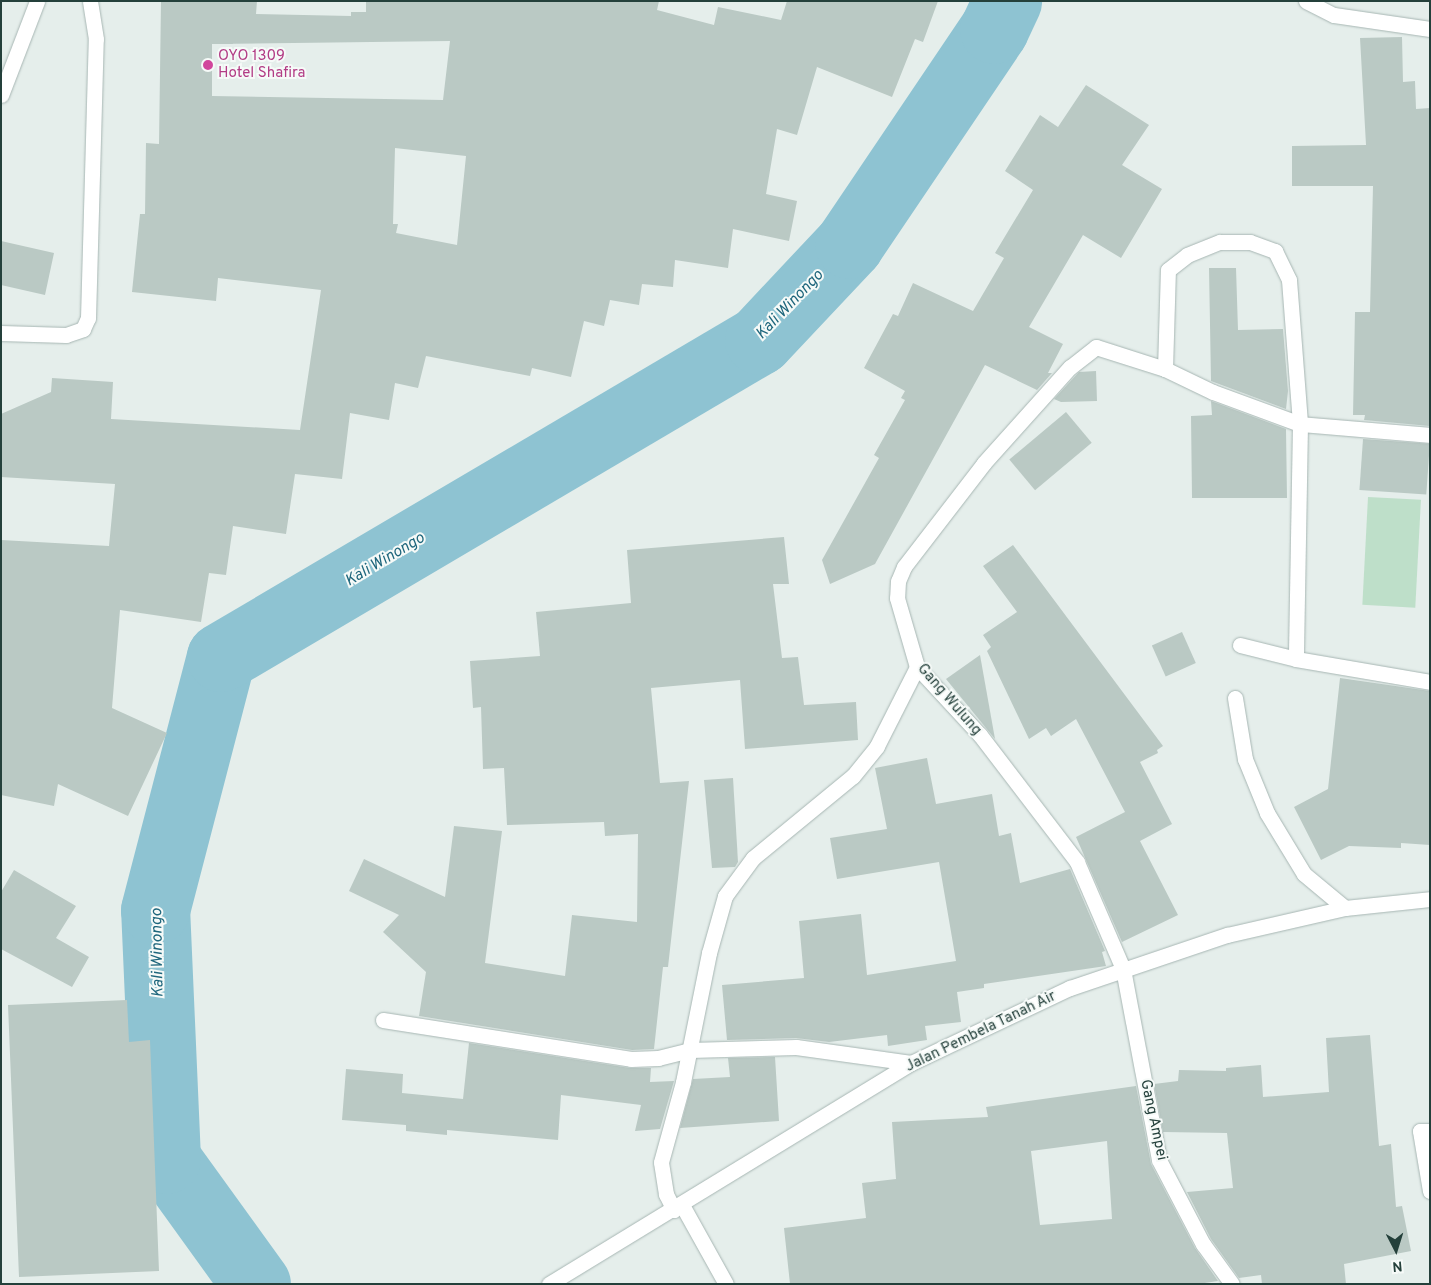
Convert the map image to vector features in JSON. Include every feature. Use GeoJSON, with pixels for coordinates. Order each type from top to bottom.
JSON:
{"type":"FeatureCollection","features":[{"type":"Feature","properties":{"kind":"street"},"geometry":{"type":"LineString","coordinates":[[1,95],[37,1]]}},
{"type":"Feature","properties":{"kind":"street"},"geometry":{"type":"LineString","coordinates":[[1,333],[66,335],[83,329],[88,318],[96,39],[90,1]]}},
{"type":"Feature","properties":{"kind":"street"},"geometry":{"type":"LineString","coordinates":[[1306,1],[1334,15],[1430,29]]}},
{"type":"Feature","properties":{"kind":"street"},"geometry":{"type":"LineString","coordinates":[[1296,660],[1300,424],[1289,280],[1274,252],[1250,242],[1220,242],[1187,255],[1168,270],[1166,369],[1213,392],[1300,424],[1430,435]]}},
{"type":"Feature","properties":{"kind":"street","name":"Gang Wulung"},"geometry":{"type":"LineString","coordinates":[[1123,969],[1077,862],[980,735],[917,667],[897,598],[898,581],[904,567],[1022,417],[1070,367],[1096,347],[1166,369]]}},
{"type":"Feature","properties":{"kind":"street"},"geometry":{"type":"LineString","coordinates":[[1240,645],[1296,660],[1430,682]]}},
{"type":"Feature","properties":{"kind":"street"},"geometry":{"type":"LineString","coordinates":[[726,1284],[678,1207],[666,1194],[660,1162],[690,1050],[710,952],[726,896],[752,858],[853,776],[877,746],[917,667]]}},
{"type":"Feature","properties":{"kind":"street"},"geometry":{"type":"LineString","coordinates":[[1235,698],[1245,759],[1267,814],[1304,874],[1345,908]]}},
{"type":"Feature","properties":{"kind":"street","name":"Jalan Pembela Tanah Air"},"geometry":{"type":"LineString","coordinates":[[549,1284],[911,1063],[1070,988],[1227,935],[1345,908],[1430,899]]}},
{"type":"Feature","properties":{"kind":"street","name":"Gang Ampei"},"geometry":{"type":"LineString","coordinates":[[1123,969],[1159,1160],[1203,1244],[1232,1284]]}},
{"type":"Feature","properties":{"kind":"street"},"geometry":{"type":"LineString","coordinates":[[383,1020],[631,1059],[658,1058],[690,1050],[796,1048],[911,1063]]}},
{"type":"Feature","properties":{"kind":"street"},"geometry":{"type":"LineString","coordinates":[[1430,1131],[1420,1131],[1430,1191]]}},
{"type":"Feature","properties":{"kind":"green space"},"geometry":{"type":"Polygon","coordinates":[[[1368,497],[1421,500],[1415,608],[1362,605],[1368,497]]]}},
{"type":"Feature","properties":{"kind":"building"},"geometry":{"type":"Polygon","coordinates":[[[161,1],[257,1],[256,14],[351,16],[351,12],[366,12],[366,1],[659,1],[657,10],[714,25],[718,7],[781,20],[787,1],[938,1],[923,42],[915,39],[892,97],[817,67],[797,135],[777,129],[766,194],[797,201],[789,241],[733,229],[728,268],[675,260],[673,287],[642,284],[639,305],[610,300],[604,326],[584,321],[571,377],[532,368],[530,376],[426,356],[418,388],[395,383],[389,420],[350,413],[342,479],[295,474],[286,534],[233,526],[226,575],[209,573],[201,622],[120,610],[112,708],[167,733],[128,816],[58,784],[54,806],[1,795],[1,540],[109,546],[115,484],[1,477],[1,414],[51,392],[52,378],[113,382],[111,419],[300,430],[321,290],[218,278],[216,301],[132,292],[140,214],[145,214],[146,143],[159,144],[161,1]],[[450,41],[212,44],[212,96],[443,100],[450,41]],[[395,148],[393,224],[398,224],[396,233],[457,245],[466,156],[395,148]]]}},
{"type":"Feature","properties":{"kind":"building"},"geometry":{"type":"Polygon","coordinates":[[[1402,37],[1403,82],[1415,81],[1416,109],[1430,108],[1430,426],[1364,420],[1365,415],[1353,415],[1355,312],[1370,312],[1373,186],[1292,186],[1292,146],[1366,145],[1360,38],[1402,37]]]}},
{"type":"Feature","properties":{"kind":"building"},"geometry":{"type":"Polygon","coordinates":[[[1086,85],[1149,125],[1122,165],[1162,189],[1121,258],[1083,235],[1029,327],[1063,344],[1048,373],[1052,373],[1037,390],[985,365],[875,564],[830,584],[822,560],[879,458],[874,455],[905,400],[901,398],[905,391],[864,368],[893,314],[898,316],[913,283],[973,311],[1004,258],[995,253],[1033,190],[1005,171],[1040,115],[1058,127],[1086,85]]]}},
{"type":"Feature","properties":{"kind":"building"},"geometry":{"type":"Polygon","coordinates":[[[1,241],[54,253],[45,295],[1,285],[1,241]]]}},
{"type":"Feature","properties":{"kind":"building"},"geometry":{"type":"Polygon","coordinates":[[[1209,268],[1236,268],[1238,330],[1283,329],[1288,391],[1286,409],[1211,381],[1209,268]]]}},
{"type":"Feature","properties":{"kind":"building"},"geometry":{"type":"Polygon","coordinates":[[[1096,371],[1097,401],[1061,402],[1054,399],[1079,372],[1096,371]]]}},
{"type":"Feature","properties":{"kind":"building"},"geometry":{"type":"Polygon","coordinates":[[[1211,401],[1286,429],[1287,498],[1192,498],[1191,416],[1212,415],[1211,401]]]}},
{"type":"Feature","properties":{"kind":"building"},"geometry":{"type":"Polygon","coordinates":[[[1066,412],[1092,443],[1035,490],[1009,460],[1066,412]]]}},
{"type":"Feature","properties":{"kind":"building"},"geometry":{"type":"Polygon","coordinates":[[[1363,439],[1430,444],[1426,495],[1359,490],[1363,439]]]}},
{"type":"Feature","properties":{"kind":"building"},"geometry":{"type":"Polygon","coordinates":[[[784,537],[789,584],[773,584],[782,658],[798,657],[804,705],[856,702],[858,740],[745,749],[740,680],[651,688],[660,783],[689,781],[668,967],[663,967],[654,1049],[632,1050],[419,1016],[426,972],[383,932],[399,915],[349,891],[364,859],[445,897],[454,826],[502,831],[485,963],[565,976],[572,915],[637,922],[638,834],[605,836],[604,822],[507,825],[504,768],[483,769],[481,707],[473,708],[470,661],[540,656],[536,612],[631,603],[627,550],[784,537]]]}},
{"type":"Feature","properties":{"kind":"building"},"geometry":{"type":"Polygon","coordinates":[[[1013,545],[1163,746],[1157,750],[1158,753],[1140,762],[1172,824],[1140,841],[1178,915],[1122,942],[1076,837],[1125,812],[1076,719],[1051,736],[1046,728],[1029,739],[987,651],[991,647],[983,635],[1017,612],[983,566],[1013,545]]]}},
{"type":"Feature","properties":{"kind":"building"},"geometry":{"type":"Polygon","coordinates":[[[1182,632],[1196,663],[1166,676],[1152,645],[1182,632]]]}},
{"type":"Feature","properties":{"kind":"building"},"geometry":{"type":"Polygon","coordinates":[[[980,655],[995,739],[946,679],[980,655]]]}},
{"type":"Feature","properties":{"kind":"building"},"geometry":{"type":"Polygon","coordinates":[[[1340,678],[1430,691],[1430,845],[1401,843],[1401,848],[1349,846],[1321,860],[1294,807],[1328,789],[1340,678]]]}},
{"type":"Feature","properties":{"kind":"building"},"geometry":{"type":"Polygon","coordinates":[[[927,758],[936,804],[992,794],[999,836],[1011,833],[1020,883],[1070,869],[1105,951],[1102,952],[1106,966],[984,984],[984,988],[957,992],[961,1022],[925,1026],[927,1040],[888,1046],[887,1035],[829,1042],[796,1038],[727,1040],[722,985],[804,978],[799,921],[861,914],[867,975],[956,961],[939,862],[837,879],[830,838],[887,829],[875,768],[927,758]]]}},
{"type":"Feature","properties":{"kind":"building"},"geometry":{"type":"Polygon","coordinates":[[[733,778],[738,862],[735,867],[712,868],[704,780],[733,778]]]}},
{"type":"Feature","properties":{"kind":"building"},"geometry":{"type":"Polygon","coordinates":[[[14,870],[76,906],[56,938],[89,957],[72,987],[1,949],[1,892],[14,870]]]}},
{"type":"Feature","properties":{"kind":"building"},"geometry":{"type":"Polygon","coordinates":[[[127,1000],[129,1042],[150,1040],[159,1271],[19,1277],[8,1005],[127,1000]]]}},
{"type":"Feature","properties":{"kind":"building"},"geometry":{"type":"Polygon","coordinates":[[[1370,1035],[1379,1146],[1391,1144],[1396,1207],[1402,1206],[1411,1251],[1344,1264],[1346,1284],[1262,1284],[1261,1275],[1239,1278],[1211,1239],[1187,1192],[1233,1188],[1227,1133],[1163,1132],[1154,1084],[1178,1081],[1179,1070],[1226,1071],[1226,1068],[1261,1065],[1263,1097],[1329,1092],[1326,1038],[1370,1035]]]}},
{"type":"Feature","properties":{"kind":"building"},"geometry":{"type":"Polygon","coordinates":[[[469,1043],[630,1068],[651,1068],[650,1082],[674,1081],[660,1129],[635,1131],[641,1105],[561,1095],[558,1140],[447,1130],[447,1135],[406,1131],[406,1125],[342,1120],[346,1069],[403,1074],[402,1093],[463,1099],[469,1043]]]}},
{"type":"Feature","properties":{"kind":"building"},"geometry":{"type":"Polygon","coordinates":[[[775,1057],[779,1121],[680,1128],[693,1079],[730,1077],[728,1058],[775,1057]]]}},
{"type":"Feature","properties":{"kind":"building"},"geometry":{"type":"Polygon","coordinates":[[[1136,1086],[1151,1164],[1195,1248],[1218,1281],[1198,1284],[790,1284],[784,1228],[866,1218],[862,1183],[896,1179],[892,1122],[988,1117],[986,1107],[1136,1086]],[[1107,1141],[1031,1151],[1040,1225],[1112,1219],[1107,1141]]]}},
{"type":"Feature","properties":{"kind":"waterway","name":"Kali Winongo"},"geometry":{"type":"LineString","coordinates":[[256,1284],[166,1159],[155,910],[221,657],[759,340],[849,244],[994,29],[1007,1]]}},
{"type":"Feature","properties":{"kind":"place","name":"OYO 1309 Hotel Shafira"},"geometry":{"type":"Point","coordinates":[208,65]}}]}
